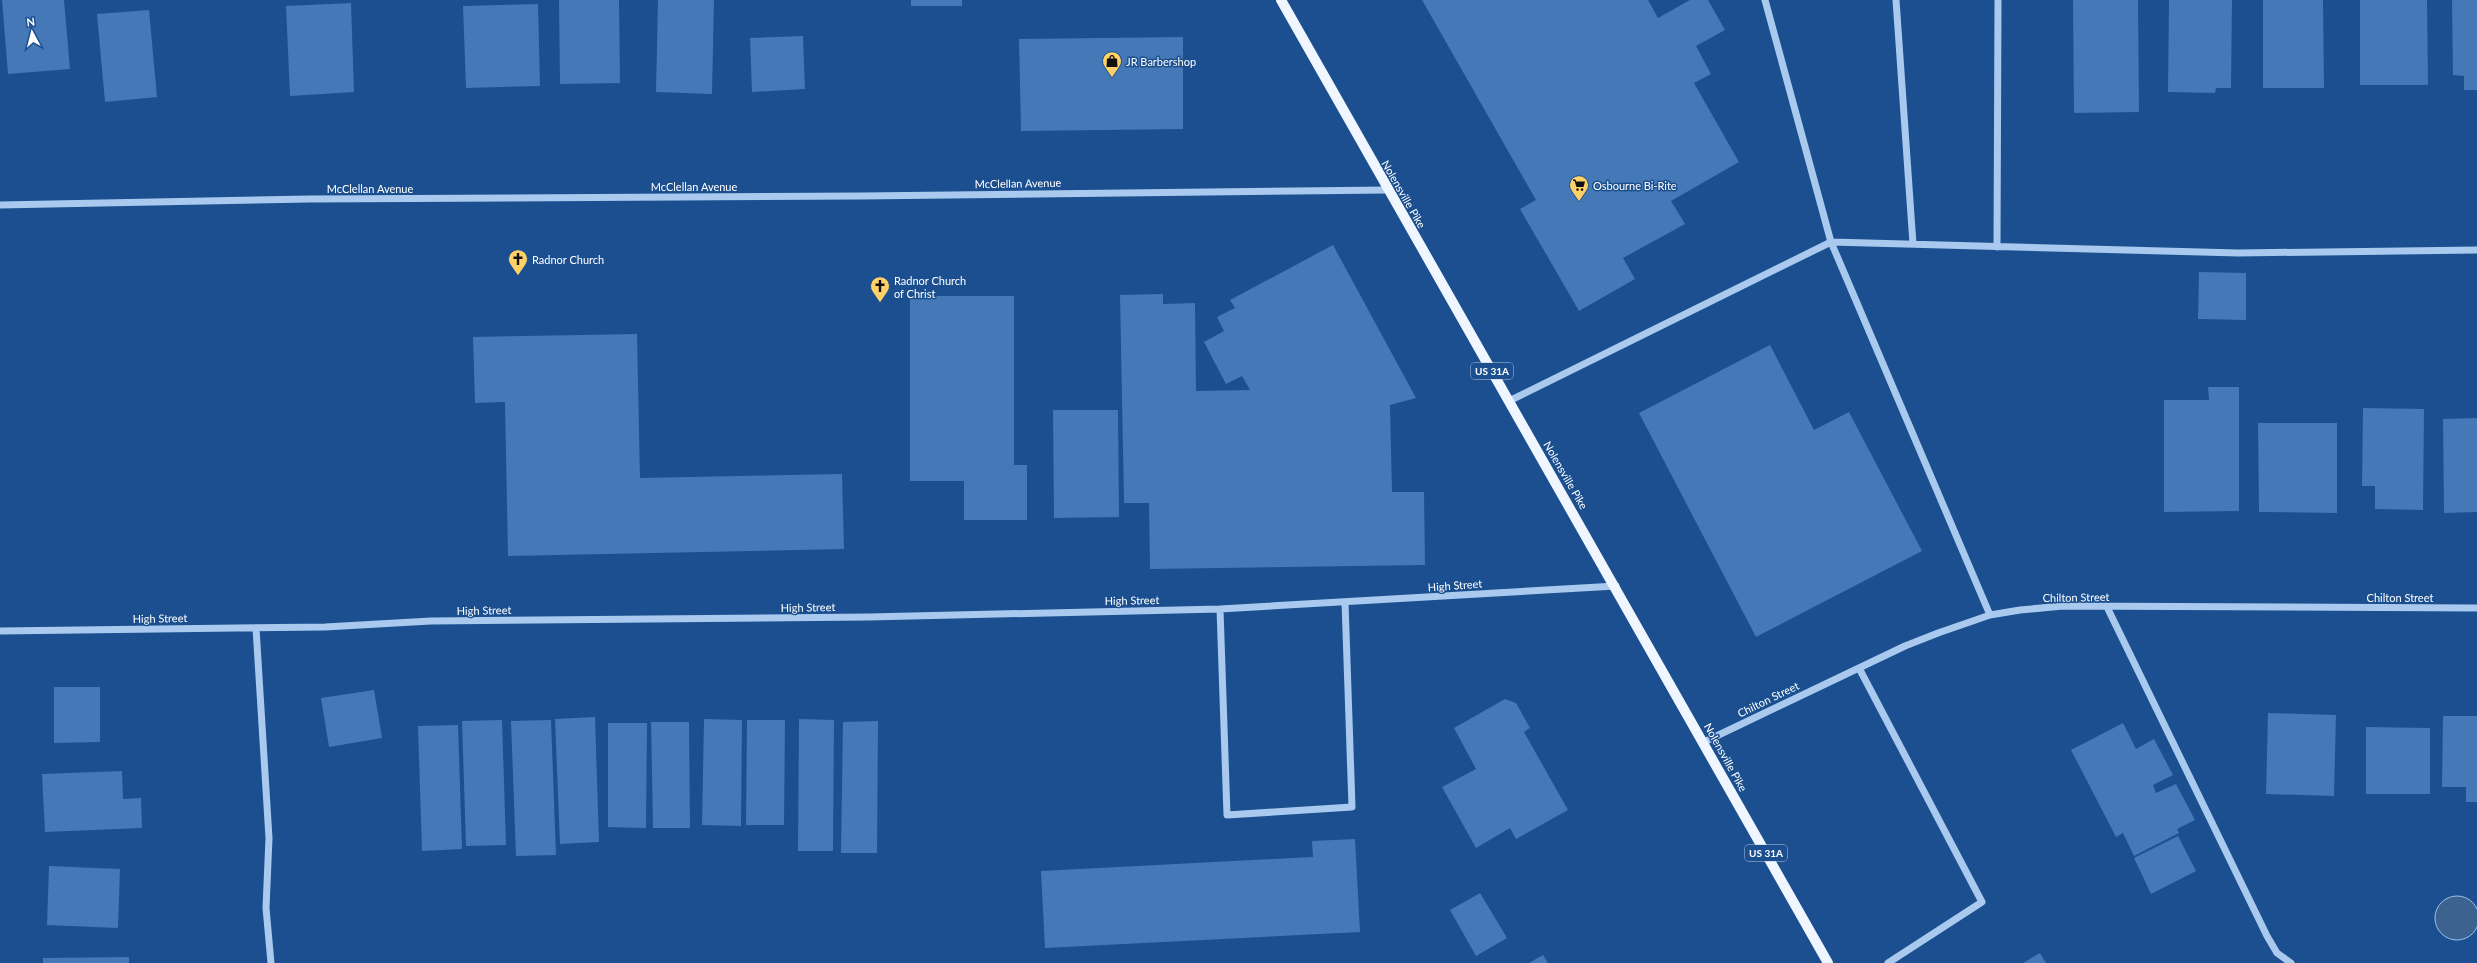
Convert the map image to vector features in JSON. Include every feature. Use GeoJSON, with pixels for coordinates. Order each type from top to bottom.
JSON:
{"type":"FeatureCollection","features":[{"type":"Feature","properties":{"kind":"main road","name":"Nolensville Pike"},"geometry":{"type":"LineString","coordinates":[[1281,0],[1388,190],[1616,586],[1828,963]]}},
{"type":"Feature","properties":{"kind":"street"},"geometry":{"type":"LineString","coordinates":[[1765,0],[1831,242],[1990,616]]}},
{"type":"Feature","properties":{"kind":"street"},"geometry":{"type":"LineString","coordinates":[[1896,0],[1913,244]]}},
{"type":"Feature","properties":{"kind":"street"},"geometry":{"type":"LineString","coordinates":[[1996,247],[1998,0]]}},
{"type":"Feature","properties":{"kind":"street","name":"McClellan Avenue"},"geometry":{"type":"LineString","coordinates":[[0,205],[318,199],[861,196],[1388,190]]}},
{"type":"Feature","properties":{"kind":"street"},"geometry":{"type":"LineString","coordinates":[[1509,401],[1831,242],[2238,253],[2477,250]]}},
{"type":"Feature","properties":{"kind":"street","name":"High Street"},"geometry":{"type":"LineString","coordinates":[[0,631],[325,627],[431,621],[877,617],[1220,610],[1616,586]]}},
{"type":"Feature","properties":{"kind":"street"},"geometry":{"type":"LineString","coordinates":[[1220,610],[1227,815],[1352,807],[1345,602]]}},
{"type":"Feature","properties":{"kind":"street","name":"Chilton Street"},"geometry":{"type":"LineString","coordinates":[[1704,742],[1859,668],[1938,633],[1990,616],[2020,610],[2063,606],[2477,608]]}},
{"type":"Feature","properties":{"kind":"street"},"geometry":{"type":"LineString","coordinates":[[2107,607],[2267,936],[2277,953],[2291,963]]}},
{"type":"Feature","properties":{"kind":"street"},"geometry":{"type":"LineString","coordinates":[[256,628],[269,838],[266,908],[271,963]]}},
{"type":"Feature","properties":{"kind":"street"},"geometry":{"type":"LineString","coordinates":[[1859,668],[1982,902],[1888,963]]}},
{"type":"Feature","properties":{"kind":"water"},"geometry":{"type":"Polygon","coordinates":[[[2453,896],[2461,896],[2466,897],[2473,902],[2478,909],[2478,927],[2473,934],[2466,939],[2453,940],[2445,937],[2438,930],[2435,922],[2435,914],[2438,906],[2445,899],[2453,896]]]}},
{"type":"Feature","properties":{"kind":"building"},"geometry":{"type":"Polygon","coordinates":[[[2,0],[64,0],[70,69],[8,74],[2,0]]]}},
{"type":"Feature","properties":{"kind":"building"},"geometry":{"type":"Polygon","coordinates":[[[559,0],[619,0],[620,83],[560,84],[559,0]]]}},
{"type":"Feature","properties":{"kind":"building"},"geometry":{"type":"Polygon","coordinates":[[[658,0],[714,0],[712,94],[656,92],[658,0]]]}},
{"type":"Feature","properties":{"kind":"building"},"geometry":{"type":"Polygon","coordinates":[[[911,0],[962,0],[962,6],[911,6],[911,0]]]}},
{"type":"Feature","properties":{"kind":"building"},"geometry":{"type":"Polygon","coordinates":[[[1422,0],[1648,0],[1658,18],[1690,0],[1708,0],[1725,30],[1696,46],[1711,74],[1694,83],[1739,162],[1671,201],[1685,224],[1623,258],[1635,279],[1579,311],[1520,209],[1536,200],[1422,0]]]}},
{"type":"Feature","properties":{"kind":"building"},"geometry":{"type":"Polygon","coordinates":[[[2073,0],[2138,0],[2139,112],[2074,113],[2073,0]]]}},
{"type":"Feature","properties":{"kind":"building"},"geometry":{"type":"Polygon","coordinates":[[[2169,0],[2232,0],[2231,88],[2216,88],[2215,93],[2168,92],[2169,0]]]}},
{"type":"Feature","properties":{"kind":"building"},"geometry":{"type":"Polygon","coordinates":[[[2263,0],[2323,0],[2324,88],[2263,88],[2263,0]]]}},
{"type":"Feature","properties":{"kind":"building"},"geometry":{"type":"Polygon","coordinates":[[[2360,0],[2427,0],[2428,85],[2360,85],[2360,0]]]}},
{"type":"Feature","properties":{"kind":"building"},"geometry":{"type":"Polygon","coordinates":[[[2452,0],[2477,0],[2477,90],[2464,90],[2464,76],[2453,75],[2452,0]]]}},
{"type":"Feature","properties":{"kind":"building"},"geometry":{"type":"Polygon","coordinates":[[[351,3],[354,92],[290,96],[286,6],[351,3]]]}},
{"type":"Feature","properties":{"kind":"building"},"geometry":{"type":"Polygon","coordinates":[[[538,4],[540,86],[466,88],[463,6],[538,4]]]}},
{"type":"Feature","properties":{"kind":"building"},"geometry":{"type":"Polygon","coordinates":[[[149,10],[157,97],[105,102],[97,14],[149,10]]]}},
{"type":"Feature","properties":{"kind":"building"},"geometry":{"type":"Polygon","coordinates":[[[803,36],[805,89],[752,92],[750,38],[803,36]]]}},
{"type":"Feature","properties":{"kind":"building"},"geometry":{"type":"Polygon","coordinates":[[[1183,37],[1183,129],[1021,131],[1019,39],[1183,37]]]}},
{"type":"Feature","properties":{"kind":"building"},"geometry":{"type":"Polygon","coordinates":[[[1333,245],[1416,398],[1390,405],[1392,492],[1424,492],[1425,565],[1150,569],[1149,503],[1124,503],[1120,295],[1163,294],[1163,304],[1195,303],[1196,391],[1250,390],[1242,376],[1226,384],[1204,342],[1224,331],[1217,317],[1235,308],[1230,300],[1333,245]]]}},
{"type":"Feature","properties":{"kind":"building"},"geometry":{"type":"Polygon","coordinates":[[[2199,272],[2246,273],[2246,320],[2198,319],[2199,272]]]}},
{"type":"Feature","properties":{"kind":"building"},"geometry":{"type":"Polygon","coordinates":[[[910,296],[1014,296],[1014,465],[1027,465],[1027,520],[964,520],[964,481],[910,481],[910,296]]]}},
{"type":"Feature","properties":{"kind":"building"},"geometry":{"type":"Polygon","coordinates":[[[637,334],[640,478],[842,474],[844,549],[508,556],[505,402],[475,403],[473,337],[637,334]]]}},
{"type":"Feature","properties":{"kind":"building"},"geometry":{"type":"Polygon","coordinates":[[[1770,345],[1814,430],[1849,412],[1922,551],[1756,637],[1639,413],[1770,345]]]}},
{"type":"Feature","properties":{"kind":"building"},"geometry":{"type":"Polygon","coordinates":[[[2208,387],[2239,387],[2239,511],[2164,512],[2164,400],[2209,400],[2208,387]]]}},
{"type":"Feature","properties":{"kind":"building"},"geometry":{"type":"Polygon","coordinates":[[[2363,408],[2424,409],[2423,510],[2375,509],[2375,486],[2362,486],[2363,408]]]}},
{"type":"Feature","properties":{"kind":"building"},"geometry":{"type":"Polygon","coordinates":[[[1053,410],[1118,410],[1119,517],[1054,518],[1053,410]]]}},
{"type":"Feature","properties":{"kind":"building"},"geometry":{"type":"Polygon","coordinates":[[[2477,418],[2477,512],[2444,513],[2443,419],[2477,418]]]}},
{"type":"Feature","properties":{"kind":"building"},"geometry":{"type":"Polygon","coordinates":[[[2258,423],[2337,423],[2337,513],[2259,512],[2258,423]]]}},
{"type":"Feature","properties":{"kind":"building"},"geometry":{"type":"Polygon","coordinates":[[[54,687],[100,687],[100,742],[54,743],[54,687]]]}},
{"type":"Feature","properties":{"kind":"building"},"geometry":{"type":"Polygon","coordinates":[[[374,690],[382,738],[329,747],[321,698],[374,690]]]}},
{"type":"Feature","properties":{"kind":"building"},"geometry":{"type":"Polygon","coordinates":[[[1505,699],[1516,703],[1530,728],[1524,732],[1568,810],[1516,839],[1510,828],[1476,848],[1442,787],[1476,769],[1454,728],[1505,699]]]}},
{"type":"Feature","properties":{"kind":"building"},"geometry":{"type":"Polygon","coordinates":[[[2268,713],[2336,715],[2334,796],[2266,794],[2268,713]]]}},
{"type":"Feature","properties":{"kind":"building"},"geometry":{"type":"Polygon","coordinates":[[[2443,716],[2477,716],[2477,802],[2466,802],[2466,787],[2442,787],[2443,716]]]}},
{"type":"Feature","properties":{"kind":"building"},"geometry":{"type":"Polygon","coordinates":[[[595,717],[599,842],[560,844],[555,719],[595,717]]]}},
{"type":"Feature","properties":{"kind":"building"},"geometry":{"type":"Polygon","coordinates":[[[704,719],[742,720],[741,826],[702,825],[704,719]]]}},
{"type":"Feature","properties":{"kind":"building"},"geometry":{"type":"Polygon","coordinates":[[[799,719],[834,720],[833,851],[798,851],[799,719]]]}},
{"type":"Feature","properties":{"kind":"building"},"geometry":{"type":"Polygon","coordinates":[[[502,720],[506,845],[466,846],[462,721],[502,720]]]}},
{"type":"Feature","properties":{"kind":"building"},"geometry":{"type":"Polygon","coordinates":[[[551,720],[556,855],[516,856],[511,721],[551,720]]]}},
{"type":"Feature","properties":{"kind":"building"},"geometry":{"type":"Polygon","coordinates":[[[747,720],[785,720],[784,825],[746,825],[747,720]]]}},
{"type":"Feature","properties":{"kind":"building"},"geometry":{"type":"Polygon","coordinates":[[[878,721],[877,853],[841,853],[843,722],[878,721]]]}},
{"type":"Feature","properties":{"kind":"building"},"geometry":{"type":"Polygon","coordinates":[[[651,722],[689,722],[690,828],[653,828],[651,722]]]}},
{"type":"Feature","properties":{"kind":"building"},"geometry":{"type":"Polygon","coordinates":[[[608,723],[647,723],[646,828],[608,827],[608,723]]]}},
{"type":"Feature","properties":{"kind":"building"},"geometry":{"type":"Polygon","coordinates":[[[2123,723],[2136,749],[2154,739],[2173,775],[2153,785],[2156,793],[2176,784],[2195,820],[2177,829],[2179,833],[2134,856],[2123,833],[2116,837],[2071,750],[2123,723]]]}},
{"type":"Feature","properties":{"kind":"building"},"geometry":{"type":"Polygon","coordinates":[[[458,725],[462,849],[422,851],[418,726],[458,725]]]}},
{"type":"Feature","properties":{"kind":"building"},"geometry":{"type":"Polygon","coordinates":[[[2366,727],[2430,728],[2430,794],[2366,794],[2366,727]]]}},
{"type":"Feature","properties":{"kind":"building"},"geometry":{"type":"Polygon","coordinates":[[[122,771],[123,799],[141,798],[142,828],[45,832],[42,774],[122,771]]]}},
{"type":"Feature","properties":{"kind":"building"},"geometry":{"type":"Polygon","coordinates":[[[2178,836],[2196,871],[2151,894],[2134,858],[2178,836]]]}},
{"type":"Feature","properties":{"kind":"building"},"geometry":{"type":"Polygon","coordinates":[[[1355,839],[1360,932],[1045,948],[1041,871],[1313,857],[1312,841],[1355,839]]]}},
{"type":"Feature","properties":{"kind":"building"},"geometry":{"type":"Polygon","coordinates":[[[49,866],[120,869],[118,928],[47,925],[49,866]]]}},
{"type":"Feature","properties":{"kind":"building"},"geometry":{"type":"Polygon","coordinates":[[[1480,893],[1507,938],[1476,956],[1450,910],[1480,893]]]}},
{"type":"Feature","properties":{"kind":"building"},"geometry":{"type":"Polygon","coordinates":[[[2040,953],[2046,963],[2023,963],[2040,953]]]}},
{"type":"Feature","properties":{"kind":"building"},"geometry":{"type":"Polygon","coordinates":[[[1543,955],[1548,963],[1529,963],[1543,955]]]}},
{"type":"Feature","properties":{"kind":"building"},"geometry":{"type":"Polygon","coordinates":[[[129,957],[129,963],[43,963],[43,958],[129,957]]]}},
{"type":"Feature","properties":{"kind":"place","name":"JR Barbershop"},"geometry":{"type":"Point","coordinates":[1112,78]}},
{"type":"Feature","properties":{"kind":"place","name":"Osbourne Bi-Rite"},"geometry":{"type":"Point","coordinates":[1579,202]}},
{"type":"Feature","properties":{"kind":"place","name":"Radnor Church"},"geometry":{"type":"Point","coordinates":[518,276]}},
{"type":"Feature","properties":{"kind":"place","name":"Radnor Church of Christ"},"geometry":{"type":"Point","coordinates":[880,303]}}]}
